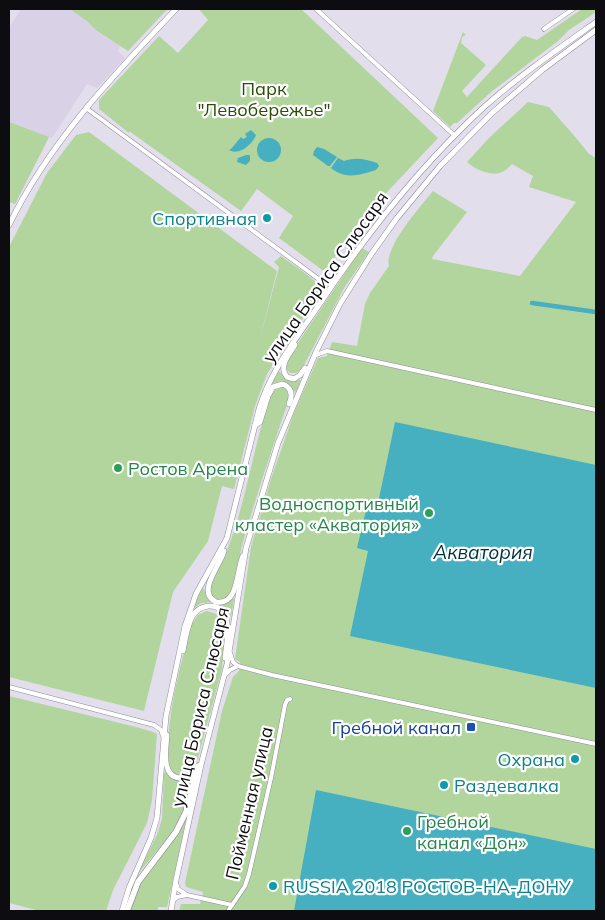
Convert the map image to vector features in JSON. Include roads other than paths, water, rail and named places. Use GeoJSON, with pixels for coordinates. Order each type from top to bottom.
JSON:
{"type":"FeatureCollection","features":[{"type":"Feature","properties":{"kind":"main road"},"geometry":{"type":"LineString","coordinates":[[9,224],[51,154],[86,107],[176,9]]}},
{"type":"Feature","properties":{"kind":"main road","name":"улица Бориса Слюсаря"},"geometry":{"type":"LineString","coordinates":[[122,911],[129,888],[155,827],[160,796],[168,702],[185,626],[192,604],[227,538],[255,425],[270,380],[280,361],[361,244],[389,208],[454,135],[534,66],[596,22]]}},
{"type":"Feature","properties":{"kind":"main road","name":"улица Бориса Слюсаря"},"geometry":{"type":"LineString","coordinates":[[171,909],[207,740],[230,652],[246,548],[284,426],[315,354],[340,304],[372,253],[397,218],[440,166],[492,113],[542,70],[596,30]]}},
{"type":"Feature","properties":{"kind":"main road"},"geometry":{"type":"LineString","coordinates":[[297,338],[283,364],[283,372],[287,377],[294,379],[300,375],[312,355],[315,354]]}},
{"type":"Feature","properties":{"kind":"main road"},"geometry":{"type":"LineString","coordinates":[[255,425],[260,422],[271,390],[280,384],[286,386],[292,392],[283,421],[284,426]]}},
{"type":"Feature","properties":{"kind":"main road"},"geometry":{"type":"LineString","coordinates":[[227,538],[221,559],[207,589],[207,593],[212,600],[220,603],[227,601],[232,596],[238,566],[246,548]]}},
{"type":"Feature","properties":{"kind":"main road"},"geometry":{"type":"LineString","coordinates":[[178,657],[182,654],[192,618],[200,608],[210,606],[220,610],[226,618],[228,633],[225,662],[227,664]]}},
{"type":"Feature","properties":{"kind":"main road"},"geometry":{"type":"LineString","coordinates":[[164,735],[167,735],[167,768],[172,775],[180,779],[188,777],[192,775],[198,766]]}},
{"type":"Feature","properties":{"kind":"main road"},"geometry":{"type":"LineString","coordinates":[[127,911],[138,882],[176,832],[186,812],[203,745],[207,740]]}},
{"type":"Feature","properties":{"kind":"street"},"geometry":{"type":"LineString","coordinates":[[316,9],[454,135]]}},
{"type":"Feature","properties":{"kind":"street"},"geometry":{"type":"LineString","coordinates":[[544,29],[573,9]]}},
{"type":"Feature","properties":{"kind":"street"},"geometry":{"type":"LineString","coordinates":[[86,107],[320,280],[328,282],[337,278]]}},
{"type":"Feature","properties":{"kind":"street"},"geometry":{"type":"LineString","coordinates":[[320,280],[325,291],[320,303]]}},
{"type":"Feature","properties":{"kind":"street"},"geometry":{"type":"LineString","coordinates":[[323,338],[325,348],[328,351]]}},
{"type":"Feature","properties":{"kind":"street"},"geometry":{"type":"LineString","coordinates":[[315,354],[328,351],[596,410]]}},
{"type":"Feature","properties":{"kind":"street"},"geometry":{"type":"LineString","coordinates":[[230,652],[233,662],[238,666],[316,685],[596,744]]}},
{"type":"Feature","properties":{"kind":"street"},"geometry":{"type":"LineString","coordinates":[[225,675],[238,666]]}},
{"type":"Feature","properties":{"kind":"street"},"geometry":{"type":"LineString","coordinates":[[9,687],[154,725],[164,735]]}},
{"type":"Feature","properties":{"kind":"street","name":"Пойменная улица"},"geometry":{"type":"LineString","coordinates":[[228,911],[245,886],[250,869],[285,705],[287,700],[290,699]]}},
{"type":"Feature","properties":{"kind":"street"},"geometry":{"type":"LineString","coordinates":[[176,880],[178,889],[187,895],[232,905]]}},
{"type":"Feature","properties":{"kind":"street"},"geometry":{"type":"LineString","coordinates":[[171,909],[177,897],[187,895]]}},
{"type":"Feature","properties":{"kind":"water"},"geometry":{"type":"Polygon","coordinates":[[[251,130],[256,135],[248,146],[237,152],[229,150],[241,137],[243,139],[247,137],[245,134],[251,130]]]}},
{"type":"Feature","properties":{"kind":"water"},"geometry":{"type":"Polygon","coordinates":[[[269,138],[277,142],[281,150],[277,158],[269,162],[261,158],[257,150],[261,142],[269,138]]]}},
{"type":"Feature","properties":{"kind":"water"},"geometry":{"type":"Polygon","coordinates":[[[317,147],[337,157],[330,166],[313,155],[317,147]]]}},
{"type":"Feature","properties":{"kind":"water"},"geometry":{"type":"Polygon","coordinates":[[[250,155],[250,161],[246,165],[237,162],[238,158],[250,155]]]}},
{"type":"Feature","properties":{"kind":"water"},"geometry":{"type":"Polygon","coordinates":[[[338,158],[344,161],[353,159],[364,160],[377,163],[379,166],[376,170],[370,172],[347,175],[331,168],[338,158]]]}},
{"type":"Feature","properties":{"kind":"water","name":"Акватория"},"geometry":{"type":"Polygon","coordinates":[[[395,422],[596,465],[596,688],[350,636],[368,551],[357,548],[367,506],[377,508],[395,422]]]}},
{"type":"Feature","properties":{"kind":"water","name":"Гребной канал «Дон»"},"geometry":{"type":"Polygon","coordinates":[[[316,790],[596,849],[596,911],[294,911],[316,790]]]}},
{"type":"Feature","properties":{"kind":"waterway"},"geometry":{"type":"LineString","coordinates":[[532,303],[596,312]]}},
{"type":"Feature","properties":{"kind":"place","name":"Спортивная"},"geometry":{"type":"Point","coordinates":[267,218]}},
{"type":"Feature","properties":{"kind":"place","name":"Ростов Арена"},"geometry":{"type":"Point","coordinates":[118,468]}},
{"type":"Feature","properties":{"kind":"place","name":"Водноспортивный кластер «Акватория»"},"geometry":{"type":"Point","coordinates":[429,513]}},
{"type":"Feature","properties":{"kind":"place","name":"Гребной канал"},"geometry":{"type":"Point","coordinates":[471,727]}},
{"type":"Feature","properties":{"kind":"place","name":"Охрана"},"geometry":{"type":"Point","coordinates":[575,759]}},
{"type":"Feature","properties":{"kind":"place","name":"Раздевалка"},"geometry":{"type":"Point","coordinates":[444,785]}},
{"type":"Feature","properties":{"kind":"place","name":"Гребной канал «Дон»"},"geometry":{"type":"Point","coordinates":[407,831]}},
{"type":"Feature","properties":{"kind":"place","name":"RUSSIA 2018 РОСТОВ-НА-ДОНУ"},"geometry":{"type":"Point","coordinates":[273,886]}},
{"type":"Feature","properties":{"kind":"park label","name":"Парк \"Левобережье\""},"geometry":{"type":"Point","coordinates":[264,98]}}]}
